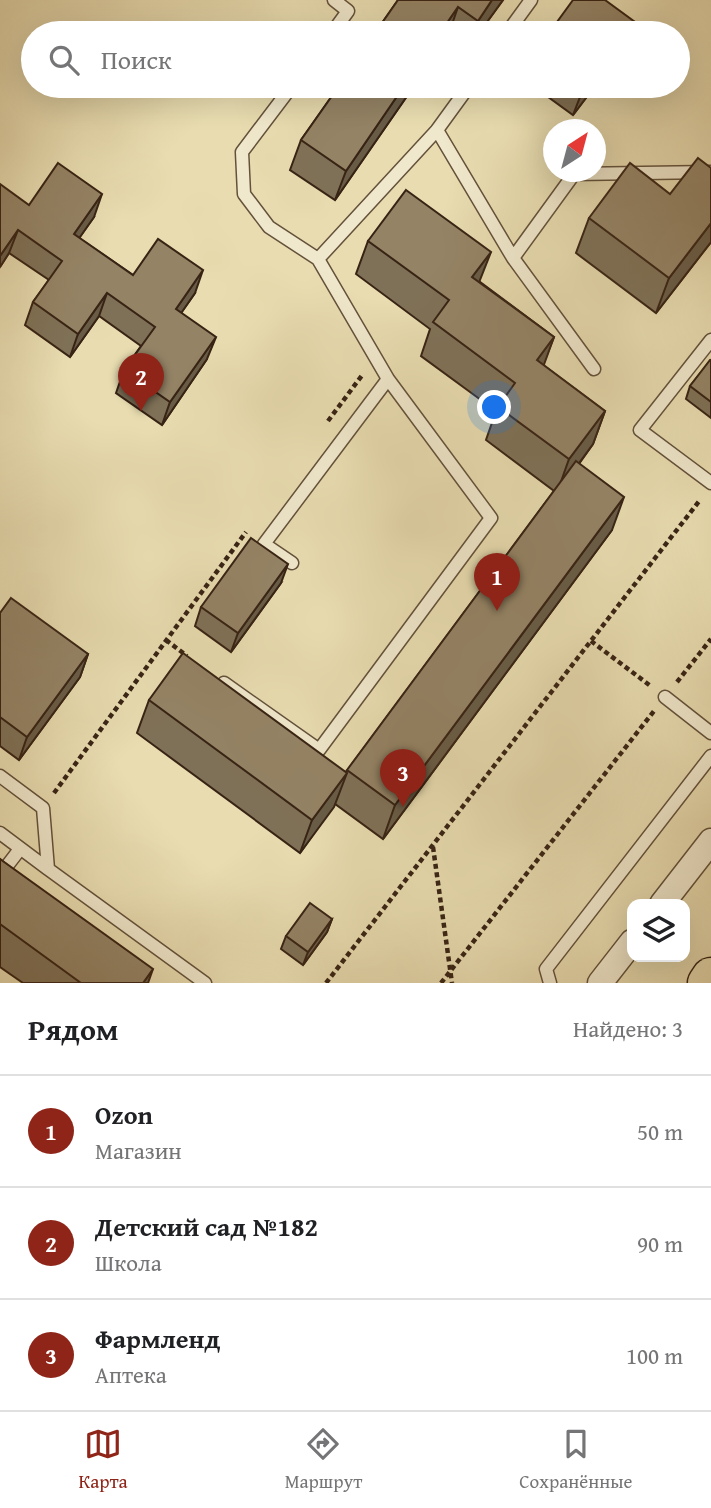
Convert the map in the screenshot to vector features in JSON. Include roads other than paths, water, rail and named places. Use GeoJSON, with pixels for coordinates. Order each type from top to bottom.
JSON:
{"type":"FeatureCollection","features":[{"type":"Feature","properties":{"kind":"main road"},"geometry":{"type":"LineString","coordinates":[[707,983],[711,977]]}},
{"type":"Feature","properties":{"kind":"street"},"geometry":{"type":"LineString","coordinates":[[666,899],[711,841]]}},
{"type":"Feature","properties":{"kind":"street"},"geometry":{"type":"LineString","coordinates":[[600,983],[627,948]]}},
{"type":"Feature","properties":{"kind":"lane"},"geometry":{"type":"LineString","coordinates":[[334,0],[348,11],[341,21]]}},
{"type":"Feature","properties":{"kind":"lane"},"geometry":{"type":"LineString","coordinates":[[516,21],[531,0]]}},
{"type":"Feature","properties":{"kind":"lane"},"geometry":{"type":"LineString","coordinates":[[206,670],[319,750],[491,519],[388,379],[318,259],[269,227],[244,194],[242,152],[283,98]]}},
{"type":"Feature","properties":{"kind":"lane"},"geometry":{"type":"LineString","coordinates":[[318,259],[437,130],[460,98]]}},
{"type":"Feature","properties":{"kind":"lane"},"geometry":{"type":"LineString","coordinates":[[437,130],[513,258],[594,369]]}},
{"type":"Feature","properties":{"kind":"lane"},"geometry":{"type":"LineString","coordinates":[[513,258],[574,174],[711,172]]}},
{"type":"Feature","properties":{"kind":"lane"},"geometry":{"type":"LineString","coordinates":[[711,340],[640,430],[711,483]]}},
{"type":"Feature","properties":{"kind":"lane"},"geometry":{"type":"LineString","coordinates":[[292,564],[264,544],[388,379]]}},
{"type":"Feature","properties":{"kind":"lane"},"geometry":{"type":"LineString","coordinates":[[665,697],[711,733]]}},
{"type":"Feature","properties":{"kind":"lane"},"geometry":{"type":"LineString","coordinates":[[550,983],[546,969],[711,756]]}},
{"type":"Feature","properties":{"kind":"lane"},"geometry":{"type":"LineString","coordinates":[[0,776],[43,807],[48,869]]}},
{"type":"Feature","properties":{"kind":"lane"},"geometry":{"type":"LineString","coordinates":[[0,833],[205,983]]}},
{"type":"Feature","properties":{"kind":"lane"},"geometry":{"type":"LineString","coordinates":[[0,875],[20,849]]}},
{"type":"Feature","properties":{"kind":"place","name":"Детский сад №182"},"geometry":{"type":"Point","coordinates":[141,411]}},
{"type":"Feature","properties":{"kind":"place","name":"Ozon"},"geometry":{"type":"Point","coordinates":[497,611]}},
{"type":"Feature","properties":{"kind":"place","name":"Фармленд"},"geometry":{"type":"Point","coordinates":[403,807]}}]}
